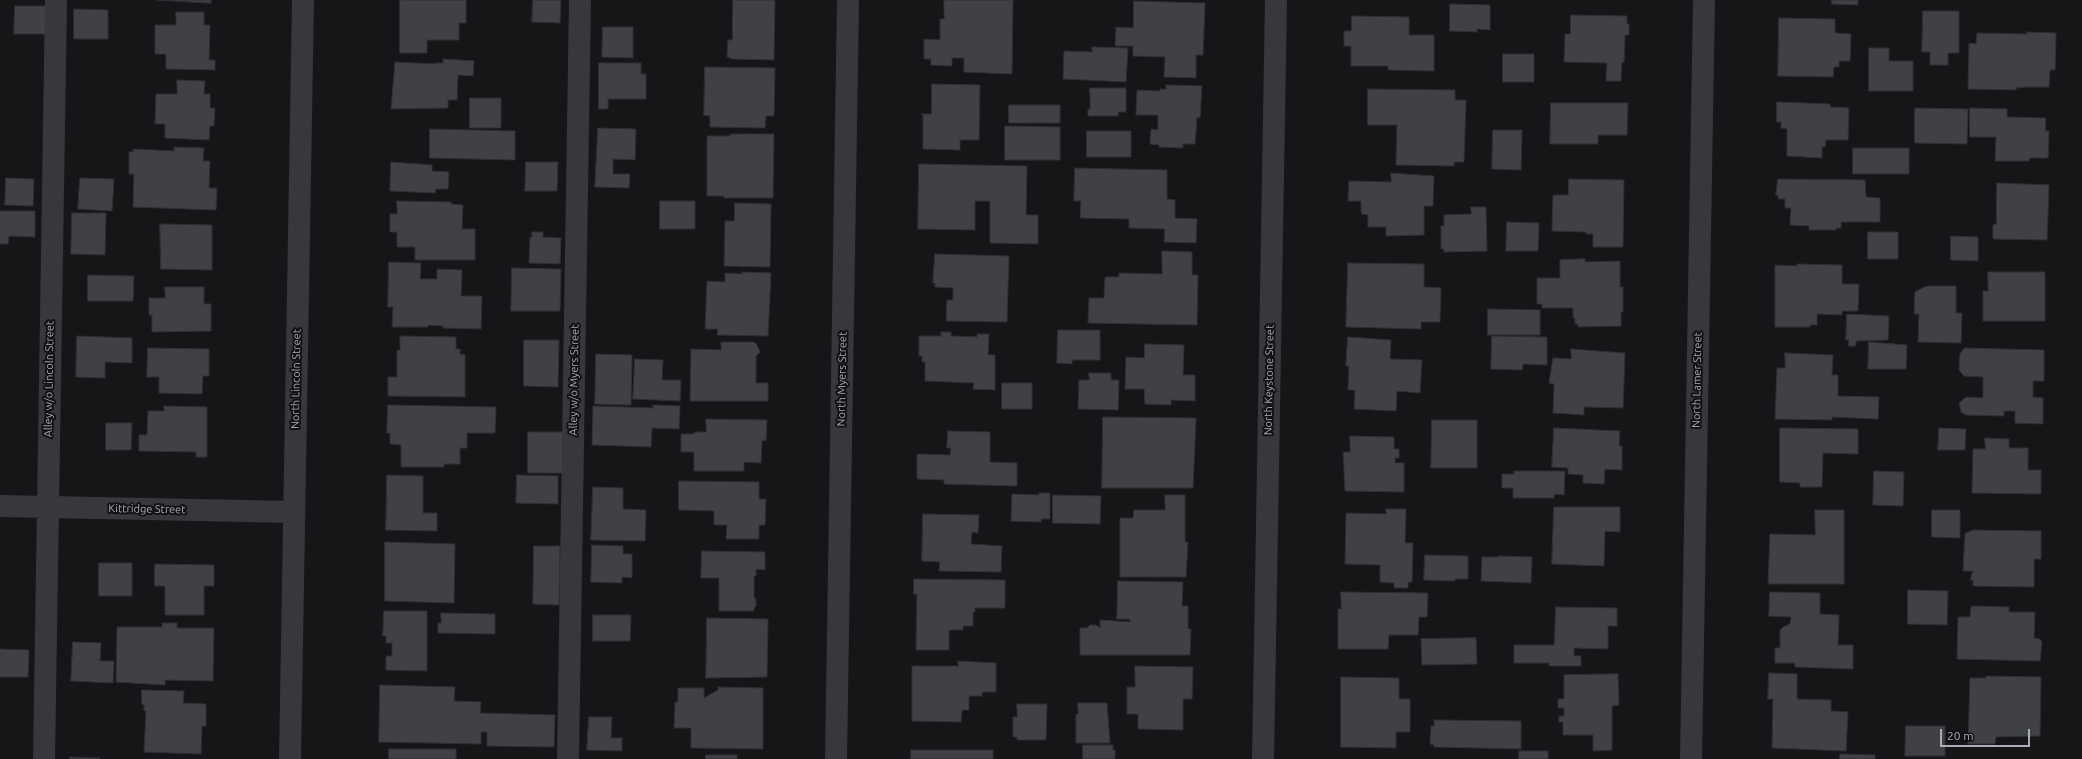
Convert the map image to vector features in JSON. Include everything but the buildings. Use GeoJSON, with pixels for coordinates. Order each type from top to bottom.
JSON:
{"type":"FeatureCollection","features":[{"type":"Feature","properties":{"kind":"street","name":"Alley w/o Lincoln Street"},"geometry":{"type":"LineString","coordinates":[[44,759],[56,0]]}},
{"type":"Feature","properties":{"kind":"street","name":"North Lincoln Street"},"geometry":{"type":"LineString","coordinates":[[290,759],[304,0]]}},
{"type":"Feature","properties":{"kind":"street","name":"Alley w/o Myers Street"},"geometry":{"type":"LineString","coordinates":[[568,759],[580,0]]}},
{"type":"Feature","properties":{"kind":"street","name":"North Myers Street"},"geometry":{"type":"LineString","coordinates":[[836,759],[848,0]]}},
{"type":"Feature","properties":{"kind":"street","name":"North Keystone Street"},"geometry":{"type":"LineString","coordinates":[[1263,759],[1276,0]]}},
{"type":"Feature","properties":{"kind":"street","name":"North Lamer Street"},"geometry":{"type":"LineString","coordinates":[[1690,759],[1704,0]]}},
{"type":"Feature","properties":{"kind":"street","name":"Kittridge Street"},"geometry":{"type":"LineString","coordinates":[[0,506],[294,512]]}}]}
